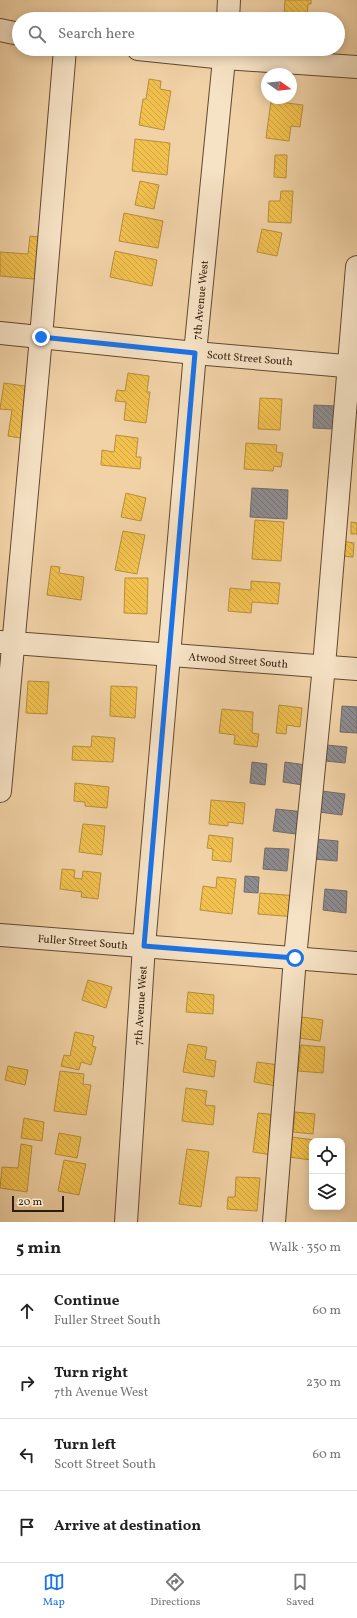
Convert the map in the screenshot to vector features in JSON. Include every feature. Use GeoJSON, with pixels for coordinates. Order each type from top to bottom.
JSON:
{"type":"FeatureCollection","features":[{"type":"Feature","properties":{"kind":"street"},"geometry":{"type":"LineString","coordinates":[[228,12],[229,0]]}},
{"type":"Feature","properties":{"kind":"street"},"geometry":{"type":"LineString","coordinates":[[0,30],[12,33]]}},
{"type":"Feature","properties":{"kind":"street"},"geometry":{"type":"LineString","coordinates":[[0,791],[7,642],[41,337],[64,56]]}},
{"type":"Feature","properties":{"kind":"street","name":"7th Avenue West"},"geometry":{"type":"LineString","coordinates":[[126,1222],[144,946],[195,353],[225,56]]}},
{"type":"Feature","properties":{"kind":"street"},"geometry":{"type":"LineString","coordinates":[[251,56],[357,68]]}},
{"type":"Feature","properties":{"kind":"street"},"geometry":{"type":"LineString","coordinates":[[274,1222],[295,958],[353,367],[357,266]]}},
{"type":"Feature","properties":{"kind":"street","name":"Scott Street South"},"geometry":{"type":"LineString","coordinates":[[0,333],[195,353],[353,367]]}},
{"type":"Feature","properties":{"kind":"street","name":"Atwood Street South"},"geometry":{"type":"LineString","coordinates":[[7,642],[169,653],[357,669]]}},
{"type":"Feature","properties":{"kind":"street","name":"Fuller Street South"},"geometry":{"type":"LineString","coordinates":[[0,935],[357,963]]}},
{"type":"Feature","properties":{"kind":"building: Homes"},"geometry":{"type":"Polygon","coordinates":[[[285,0],[311,0],[311,4],[308,4],[307,12],[284,12],[285,0]]]}},
{"type":"Feature","properties":{"kind":"building: Homes"},"geometry":{"type":"Polygon","coordinates":[[[149,79],[161,81],[160,89],[171,91],[164,130],[139,125],[143,99],[146,99],[149,79]]]}},
{"type":"Feature","properties":{"kind":"building: Homes"},"geometry":{"type":"Polygon","coordinates":[[[271,104],[303,105],[300,127],[291,126],[289,141],[266,138],[271,104]]]}},
{"type":"Feature","properties":{"kind":"building: Homes"},"geometry":{"type":"Polygon","coordinates":[[[135,139],[170,143],[167,175],[132,171],[135,139]]]}},
{"type":"Feature","properties":{"kind":"building: Homes"},"geometry":{"type":"Polygon","coordinates":[[[275,155],[287,155],[286,178],[274,177],[275,155]]]}},
{"type":"Feature","properties":{"kind":"building: Homes"},"geometry":{"type":"Polygon","coordinates":[[[140,181],[159,185],[154,209],[135,205],[140,181]]]}},
{"type":"Feature","properties":{"kind":"building: Homes"},"geometry":{"type":"Polygon","coordinates":[[[281,191],[293,191],[291,223],[268,222],[269,201],[280,201],[281,191]]]}},
{"type":"Feature","properties":{"kind":"building: Homes"},"geometry":{"type":"Polygon","coordinates":[[[124,213],[163,221],[158,248],[119,241],[124,213]]]}},
{"type":"Feature","properties":{"kind":"building: Homes"},"geometry":{"type":"Polygon","coordinates":[[[262,229],[282,233],[277,256],[257,252],[262,229]]]}},
{"type":"Feature","properties":{"kind":"building: Homes"},"geometry":{"type":"Polygon","coordinates":[[[30,236],[49,238],[45,280],[0,276],[0,252],[28,254],[30,236]]]}},
{"type":"Feature","properties":{"kind":"building: Homes"},"geometry":{"type":"Polygon","coordinates":[[[115,251],[157,260],[152,286],[110,277],[115,251]]]}},
{"type":"Feature","properties":{"kind":"building: Homes"},"geometry":{"type":"Polygon","coordinates":[[[128,373],[149,376],[147,392],[150,392],[146,423],[124,420],[126,402],[115,401],[117,390],[125,391],[128,373]]]}},
{"type":"Feature","properties":{"kind":"building: Homes"},"geometry":{"type":"Polygon","coordinates":[[[4,383],[32,387],[26,439],[8,436],[12,410],[0,409],[4,383]]]}},
{"type":"Feature","properties":{"kind":"building: Homes"},"geometry":{"type":"Polygon","coordinates":[[[260,398],[282,399],[280,430],[258,429],[260,398]]]}},
{"type":"Feature","properties":{"kind":"building: Homes"},"geometry":{"type":"Polygon","coordinates":[[[116,435],[138,438],[136,457],[141,457],[140,469],[101,465],[102,450],[114,452],[116,435]]]}},
{"type":"Feature","properties":{"kind":"building: Homes"},"geometry":{"type":"Polygon","coordinates":[[[246,443],[277,445],[276,452],[283,453],[281,467],[274,466],[273,471],[244,469],[246,443]]]}},
{"type":"Feature","properties":{"kind":"building: Homes"},"geometry":{"type":"Polygon","coordinates":[[[126,493],[146,498],[141,521],[121,517],[126,493]]]}},
{"type":"Feature","properties":{"kind":"building: Homes"},"geometry":{"type":"Polygon","coordinates":[[[255,520],[284,522],[281,561],[252,559],[255,520]]]}},
{"type":"Feature","properties":{"kind":"building: Homes"},"geometry":{"type":"Polygon","coordinates":[[[351,522],[357,523],[357,534],[351,534],[351,522]]]}},
{"type":"Feature","properties":{"kind":"building: Homes"},"geometry":{"type":"Polygon","coordinates":[[[123,531],[145,535],[137,574],[115,570],[123,531]]]}},
{"type":"Feature","properties":{"kind":"building: Homes"},"geometry":{"type":"Polygon","coordinates":[[[342,541],[354,543],[353,557],[340,556],[342,541]]]}},
{"type":"Feature","properties":{"kind":"building: Homes"},"geometry":{"type":"Polygon","coordinates":[[[51,566],[60,567],[59,573],[84,577],[81,600],[47,595],[51,566]]]}},
{"type":"Feature","properties":{"kind":"building: Homes"},"geometry":{"type":"Polygon","coordinates":[[[125,578],[148,578],[147,614],[124,613],[125,578]]]}},
{"type":"Feature","properties":{"kind":"building: Homes"},"geometry":{"type":"Polygon","coordinates":[[[251,581],[280,583],[278,604],[252,602],[251,613],[228,611],[230,588],[251,590],[251,581]]]}},
{"type":"Feature","properties":{"kind":"building: Homes"},"geometry":{"type":"Polygon","coordinates":[[[28,681],[49,682],[47,714],[26,713],[28,681]]]}},
{"type":"Feature","properties":{"kind":"building: Homes"},"geometry":{"type":"Polygon","coordinates":[[[111,686],[137,687],[135,718],[110,716],[111,686]]]}},
{"type":"Feature","properties":{"kind":"building: Homes"},"geometry":{"type":"Polygon","coordinates":[[[279,705],[302,708],[300,727],[287,725],[286,734],[276,733],[279,705]]]}},
{"type":"Feature","properties":{"kind":"building: Homes"},"geometry":{"type":"Polygon","coordinates":[[[222,709],[253,712],[252,733],[259,734],[257,747],[234,744],[235,735],[219,733],[222,709]]]}},
{"type":"Feature","properties":{"kind":"building: Homes"},"geometry":{"type":"Polygon","coordinates":[[[92,736],[115,738],[113,762],[72,760],[73,746],[91,747],[92,736]]]}},
{"type":"Feature","properties":{"kind":"building: Homes"},"geometry":{"type":"Polygon","coordinates":[[[75,783],[109,787],[107,808],[85,806],[85,802],[74,801],[75,783]]]}},
{"type":"Feature","properties":{"kind":"building: Homes"},"geometry":{"type":"Polygon","coordinates":[[[211,800],[245,803],[243,824],[228,822],[228,826],[209,824],[211,800]]]}},
{"type":"Feature","properties":{"kind":"building: Homes"},"geometry":{"type":"Polygon","coordinates":[[[83,824],[105,826],[102,855],[79,852],[83,824]]]}},
{"type":"Feature","properties":{"kind":"building: Homes"},"geometry":{"type":"Polygon","coordinates":[[[209,835],[233,838],[231,862],[212,860],[213,849],[207,848],[209,835]]]}},
{"type":"Feature","properties":{"kind":"building: Homes"},"geometry":{"type":"Polygon","coordinates":[[[62,869],[75,870],[74,878],[82,879],[83,871],[101,873],[98,899],[81,897],[82,892],[60,889],[62,869]]]}},
{"type":"Feature","properties":{"kind":"building: Homes"},"geometry":{"type":"Polygon","coordinates":[[[217,877],[236,879],[232,914],[200,910],[203,886],[216,888],[217,877]]]}},
{"type":"Feature","properties":{"kind":"building: Homes"},"geometry":{"type":"Polygon","coordinates":[[[260,893],[298,896],[296,917],[258,914],[260,893]]]}},
{"type":"Feature","properties":{"kind":"building: Homes"},"geometry":{"type":"Polygon","coordinates":[[[88,980],[112,987],[106,1008],[82,1000],[88,980]]]}},
{"type":"Feature","properties":{"kind":"building: Homes"},"geometry":{"type":"Polygon","coordinates":[[[188,992],[214,995],[213,1014],[186,1012],[188,992]]]}},
{"type":"Feature","properties":{"kind":"building: Homes"},"geometry":{"type":"Polygon","coordinates":[[[302,1017],[323,1020],[320,1041],[299,1038],[302,1017]]]}},
{"type":"Feature","properties":{"kind":"building: Homes"},"geometry":{"type":"Polygon","coordinates":[[[75,1032],[94,1036],[92,1046],[96,1047],[91,1065],[81,1062],[79,1070],[61,1066],[64,1055],[70,1056],[75,1032]]]}},
{"type":"Feature","properties":{"kind":"building: Homes"},"geometry":{"type":"Polygon","coordinates":[[[188,1044],[207,1047],[205,1059],[216,1061],[214,1077],[183,1072],[188,1044]]]}},
{"type":"Feature","properties":{"kind":"building: Homes"},"geometry":{"type":"Polygon","coordinates":[[[301,1045],[325,1047],[323,1073],[298,1071],[301,1045]]]}},
{"type":"Feature","properties":{"kind":"building: Homes"},"geometry":{"type":"Polygon","coordinates":[[[257,1062],[279,1065],[276,1086],[254,1082],[257,1062]]]}},
{"type":"Feature","properties":{"kind":"building: Homes"},"geometry":{"type":"Polygon","coordinates":[[[8,1066],[28,1070],[25,1085],[5,1080],[8,1066]]]}},
{"type":"Feature","properties":{"kind":"building: Homes"},"geometry":{"type":"Polygon","coordinates":[[[60,1071],[84,1074],[83,1084],[91,1085],[86,1115],[54,1111],[60,1071]]]}},
{"type":"Feature","properties":{"kind":"building: Homes"},"geometry":{"type":"Polygon","coordinates":[[[186,1088],[207,1091],[205,1105],[215,1106],[213,1125],[182,1121],[186,1088]]]}},
{"type":"Feature","properties":{"kind":"building: Homes"},"geometry":{"type":"Polygon","coordinates":[[[295,1112],[315,1114],[313,1134],[293,1132],[295,1112]]]}},
{"type":"Feature","properties":{"kind":"building: Homes"},"geometry":{"type":"Polygon","coordinates":[[[258,1113],[277,1115],[272,1155],[253,1152],[258,1113]]]}},
{"type":"Feature","properties":{"kind":"building: Homes"},"geometry":{"type":"Polygon","coordinates":[[[24,1118],[44,1122],[42,1141],[21,1138],[24,1118]]]}},
{"type":"Feature","properties":{"kind":"building: Homes"},"geometry":{"type":"Polygon","coordinates":[[[59,1133],[81,1137],[77,1158],[55,1154],[59,1133]]]}},
{"type":"Feature","properties":{"kind":"building: Homes"},"geometry":{"type":"Polygon","coordinates":[[[292,1137],[309,1139],[309,1160],[289,1157],[292,1137]]]}},
{"type":"Feature","properties":{"kind":"building: Homes"},"geometry":{"type":"Polygon","coordinates":[[[21,1144],[32,1146],[27,1192],[0,1188],[2,1167],[18,1168],[21,1144]]]}},
{"type":"Feature","properties":{"kind":"building: Homes"},"geometry":{"type":"Polygon","coordinates":[[[187,1149],[209,1152],[201,1207],[179,1204],[187,1149]]]}},
{"type":"Feature","properties":{"kind":"building: Homes"},"geometry":{"type":"Polygon","coordinates":[[[64,1160],[86,1164],[79,1195],[58,1191],[64,1160]]]}},
{"type":"Feature","properties":{"kind":"building: Homes"},"geometry":{"type":"Polygon","coordinates":[[[236,1177],[260,1178],[257,1211],[227,1209],[228,1197],[235,1197],[236,1177]]]}},
{"type":"Feature","properties":{"kind":"building: Industry"},"geometry":{"type":"Polygon","coordinates":[[[314,405],[335,406],[334,429],[313,428],[314,405]]]}},
{"type":"Feature","properties":{"kind":"building: Industry"},"geometry":{"type":"Polygon","coordinates":[[[252,488],[288,490],[287,519],[250,517],[252,488]]]}},
{"type":"Feature","properties":{"kind":"building: Industry"},"geometry":{"type":"Polygon","coordinates":[[[342,706],[357,707],[357,733],[340,732],[342,706]]]}},
{"type":"Feature","properties":{"kind":"building: Industry"},"geometry":{"type":"Polygon","coordinates":[[[327,745],[347,747],[345,763],[326,761],[327,745]]]}},
{"type":"Feature","properties":{"kind":"building: Industry"},"geometry":{"type":"Polygon","coordinates":[[[252,762],[267,764],[265,785],[250,783],[252,762]]]}},
{"type":"Feature","properties":{"kind":"building: Industry"},"geometry":{"type":"Polygon","coordinates":[[[285,762],[306,765],[303,785],[283,782],[285,762]]]}},
{"type":"Feature","properties":{"kind":"building: Industry"},"geometry":{"type":"Polygon","coordinates":[[[322,791],[345,794],[342,815],[319,812],[322,791]]]}},
{"type":"Feature","properties":{"kind":"building: Industry"},"geometry":{"type":"Polygon","coordinates":[[[276,809],[305,812],[303,835],[273,831],[276,809]]]}},
{"type":"Feature","properties":{"kind":"building: Industry"},"geometry":{"type":"Polygon","coordinates":[[[315,839],[338,841],[337,861],[313,859],[315,839]]]}},
{"type":"Feature","properties":{"kind":"building: Industry"},"geometry":{"type":"Polygon","coordinates":[[[265,848],[289,849],[287,871],[263,869],[265,848]]]}},
{"type":"Feature","properties":{"kind":"building: Industry"},"geometry":{"type":"Polygon","coordinates":[[[245,876],[259,877],[258,893],[244,892],[245,876]]]}},
{"type":"Feature","properties":{"kind":"building: Industry"},"geometry":{"type":"Polygon","coordinates":[[[325,889],[347,891],[346,913],[323,910],[325,889]]]}},
{"type":"Feature","properties":{"kind":"route"},"geometry":{"type":"LineString","coordinates":[[41,337],[195,353],[144,946],[295,958]]}}]}
